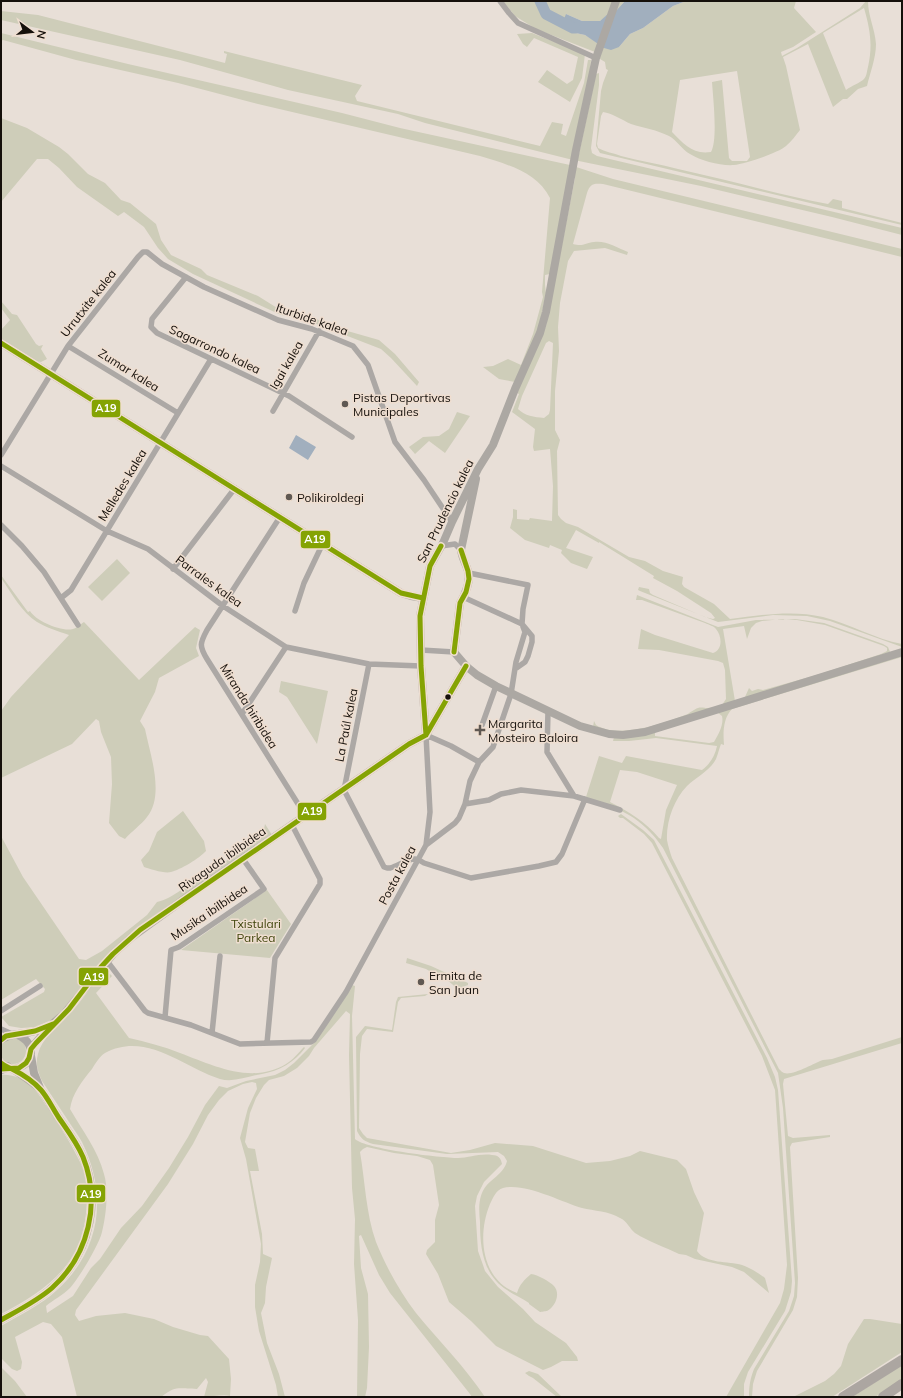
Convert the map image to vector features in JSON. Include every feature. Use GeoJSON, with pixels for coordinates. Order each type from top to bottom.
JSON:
{"type":"FeatureCollection","features":[{"type":"Feature","properties":{"kind":"highway"},"geometry":{"type":"LineString","coordinates":[[844,1397],[902,1360]]}},
{"type":"Feature","properties":{"kind":"highway"},"geometry":{"type":"LineString","coordinates":[[883,1397],[902,1384]]}},
{"type":"Feature","properties":{"kind":"street"},"geometry":{"type":"LineString","coordinates":[[500,1],[509,14],[518,23],[596,58]]}},
{"type":"Feature","properties":{"kind":"street","name":"San Prudencio kalea"},"geometry":{"type":"LineString","coordinates":[[421,650],[420,616],[430,566],[478,469],[493,445],[515,389],[535,346],[543,323],[576,150],[596,58],[616,2]]}},
{"type":"Feature","properties":{"kind":"street","name":"Urrutxite kalea"},"geometry":{"type":"LineString","coordinates":[[1,455],[68,346],[138,257],[143,252],[147,252]]}},
{"type":"Feature","properties":{"kind":"street","name":"Iturbide kalea"},"geometry":{"type":"LineString","coordinates":[[147,252],[162,264],[204,287],[278,320],[319,331],[353,346],[368,365],[395,442],[424,480],[452,522]]}},
{"type":"Feature","properties":{"kind":"street","name":"Sagarrondo kalea"},"geometry":{"type":"LineString","coordinates":[[186,277],[152,319],[151,327],[157,333],[289,396],[352,437]]}},
{"type":"Feature","properties":{"kind":"street","name":"Igai kalea"},"geometry":{"type":"LineString","coordinates":[[273,411],[319,331]]}},
{"type":"Feature","properties":{"kind":"street"},"geometry":{"type":"LineString","coordinates":[[1,344],[235,488],[401,593],[423,598]]}},
{"type":"Feature","properties":{"kind":"street","name":"Zumar kalea"},"geometry":{"type":"LineString","coordinates":[[68,346],[178,413]]}},
{"type":"Feature","properties":{"kind":"street","name":"Melledes kalea"},"geometry":{"type":"LineString","coordinates":[[60,598],[71,590],[211,359]]}},
{"type":"Feature","properties":{"kind":"street","name":"Parrales kalea"},"geometry":{"type":"LineString","coordinates":[[1,466],[107,531],[148,549],[223,606],[286,647],[369,664],[421,666]]}},
{"type":"Feature","properties":{"kind":"street"},"geometry":{"type":"LineString","coordinates":[[454,652],[460,602],[464,597],[469,578],[469,573],[462,557],[461,550],[478,469]]}},
{"type":"Feature","properties":{"kind":"street"},"geometry":{"type":"LineString","coordinates":[[173,569],[235,488]]}},
{"type":"Feature","properties":{"kind":"street","name":"Miranda hiribidea"},"geometry":{"type":"LineString","coordinates":[[280,517],[203,638],[201,649],[305,815]]}},
{"type":"Feature","properties":{"kind":"street"},"geometry":{"type":"LineString","coordinates":[[1,525],[39,566],[78,625]]}},
{"type":"Feature","properties":{"kind":"street"},"geometry":{"type":"LineString","coordinates":[[295,611],[304,583],[322,543]]}},
{"type":"Feature","properties":{"kind":"street"},"geometry":{"type":"LineString","coordinates":[[441,546],[455,544],[461,550]]}},
{"type":"Feature","properties":{"kind":"street"},"geometry":{"type":"LineString","coordinates":[[426,845],[455,823],[459,818],[465,804],[470,781],[479,762],[492,747],[511,694],[515,669],[525,632],[522,624],[523,609],[528,586],[469,573]]}},
{"type":"Feature","properties":{"kind":"street"},"geometry":{"type":"LineString","coordinates":[[464,597],[522,624],[532,636],[532,642],[527,660],[515,669]]}},
{"type":"Feature","properties":{"kind":"street"},"geometry":{"type":"LineString","coordinates":[[242,714],[286,647]]}},
{"type":"Feature","properties":{"kind":"street"},"geometry":{"type":"LineString","coordinates":[[421,650],[454,652],[466,666],[477,675],[511,694],[580,726],[609,734],[623,735],[652,730],[902,652]]}},
{"type":"Feature","properties":{"kind":"street","name":"Posta kalea"},"geometry":{"type":"LineString","coordinates":[[267,1043],[311,1042],[314,1040],[346,992],[426,845],[430,812],[421,650]]}},
{"type":"Feature","properties":{"kind":"street","name":"La Paúl kalea"},"geometry":{"type":"LineString","coordinates":[[344,790],[369,664]]}},
{"type":"Feature","properties":{"kind":"street"},"geometry":{"type":"LineString","coordinates":[[466,666],[426,735],[451,746],[479,762]]}},
{"type":"Feature","properties":{"kind":"street"},"geometry":{"type":"LineString","coordinates":[[482,725],[496,686]]}},
{"type":"Feature","properties":{"kind":"street"},"geometry":{"type":"LineString","coordinates":[[548,712],[547,752],[574,796]]}},
{"type":"Feature","properties":{"kind":"street","name":"Rivaguda ibilbidea"},"geometry":{"type":"LineString","coordinates":[[5,1067],[18,1068],[24,1066],[28,1061],[31,1052],[52,1026],[64,1014],[114,953],[132,937],[305,815],[344,790],[409,744],[426,735]]}},
{"type":"Feature","properties":{"kind":"street"},"geometry":{"type":"LineString","coordinates":[[344,790],[384,867],[390,868],[416,858],[424,863],[471,878],[556,862],[562,854],[585,799]]}},
{"type":"Feature","properties":{"kind":"street"},"geometry":{"type":"LineString","coordinates":[[465,804],[489,800],[501,794],[520,790],[574,796],[620,810]]}},
{"type":"Feature","properties":{"kind":"street"},"geometry":{"type":"LineString","coordinates":[[107,961],[145,1012],[212,1033],[240,1044],[267,1043],[275,958],[320,884],[320,879],[292,825]]}},
{"type":"Feature","properties":{"kind":"street"},"geometry":{"type":"LineString","coordinates":[[428,834],[436,838]]}},
{"type":"Feature","properties":{"kind":"street","name":"Musika ibilbidea"},"geometry":{"type":"LineString","coordinates":[[164,1017],[171,950],[179,947],[264,889],[243,859]]}},
{"type":"Feature","properties":{"kind":"street"},"geometry":{"type":"LineString","coordinates":[[212,1033],[220,956]]}},
{"type":"Feature","properties":{"kind":"street"},"geometry":{"type":"LineString","coordinates":[[1,1011],[40,986]]}},
{"type":"Feature","properties":{"kind":"street"},"geometry":{"type":"LineString","coordinates":[[1,1040],[6,1036],[35,1031],[52,1026]]}},
{"type":"Feature","properties":{"kind":"street"},"geometry":{"type":"LineString","coordinates":[[1,1029],[24,1037],[28,1042],[34,1073],[41,1090],[75,1141],[83,1158],[91,1189],[92,1209],[86,1240],[71,1268],[42,1296],[1,1320]]}},
{"type":"Feature","properties":{"kind":"street"},"geometry":{"type":"LineString","coordinates":[[5,1067],[28,1079],[41,1090]]}},
{"type":"Feature","properties":{"kind":"green space"},"geometry":{"type":"Polygon","coordinates":[[[503,1],[625,1],[614,13],[609,14],[600,21],[582,21],[566,14],[571,32],[585,35],[598,43],[595,52],[536,29],[515,16],[503,1]]]}},
{"type":"Feature","properties":{"kind":"green space"},"geometry":{"type":"Polygon","coordinates":[[[686,1],[796,1],[794,8],[816,32],[793,47],[781,52],[782,56],[860,8],[866,1],[868,1],[876,49],[867,86],[858,89],[847,99],[843,99],[833,107],[808,44],[783,57],[800,130],[788,144],[776,152],[746,163],[723,165],[695,157],[669,136],[631,124],[603,112],[601,116],[597,144],[598,148],[628,158],[809,200],[828,204],[833,199],[842,201],[842,208],[902,223],[902,225],[600,153],[596,146],[601,91],[608,70],[606,69],[605,62],[600,59],[599,55],[602,47],[619,47],[630,34],[643,28],[673,6],[686,1]],[[864,8],[823,33],[846,90],[865,78],[867,73],[871,44],[864,8]],[[737,71],[680,80],[672,132],[689,148],[699,152],[711,152],[715,129],[712,82],[722,80],[729,158],[732,161],[747,161],[750,157],[737,71]]]}},
{"type":"Feature","properties":{"kind":"green space"},"geometry":{"type":"Polygon","coordinates":[[[1,11],[38,15],[225,63],[227,54],[224,53],[224,51],[362,85],[355,96],[357,101],[540,146],[552,122],[563,124],[561,134],[566,136],[584,83],[588,60],[591,60],[572,153],[579,154],[596,74],[599,73],[599,85],[591,148],[592,153],[597,156],[902,228],[902,235],[701,186],[569,159],[425,123],[398,114],[288,90],[180,60],[1,20],[1,11]]]}},
{"type":"Feature","properties":{"kind":"green space"},"geometry":{"type":"Polygon","coordinates":[[[1,33],[400,128],[570,165],[613,179],[902,249],[902,257],[603,184],[592,185],[587,193],[573,244],[582,245],[594,242],[603,242],[628,252],[627,255],[605,248],[574,251],[568,261],[560,303],[558,327],[559,351],[555,391],[555,430],[560,440],[557,451],[558,515],[566,523],[578,527],[629,557],[645,561],[663,571],[683,577],[682,584],[684,587],[714,604],[730,619],[777,614],[812,615],[833,620],[882,639],[902,644],[902,647],[830,621],[807,616],[773,615],[718,622],[706,617],[713,619],[715,618],[711,613],[677,591],[653,578],[654,576],[599,542],[576,530],[566,548],[593,557],[587,569],[571,563],[561,553],[562,550],[550,545],[549,548],[525,540],[510,528],[513,517],[513,509],[517,510],[517,519],[529,520],[530,518],[552,521],[553,486],[550,449],[534,451],[535,429],[512,412],[519,394],[517,393],[546,326],[575,178],[568,177],[550,274],[545,275],[546,293],[539,327],[515,382],[499,379],[483,367],[493,366],[508,359],[521,365],[533,334],[543,297],[542,292],[550,198],[544,189],[529,175],[500,162],[480,156],[258,104],[178,83],[76,60],[3,40],[1,41],[1,33]],[[549,341],[546,343],[522,396],[518,409],[533,417],[544,418],[549,414],[553,343],[549,341]]]}},
{"type":"Feature","properties":{"kind":"green space"},"geometry":{"type":"Polygon","coordinates":[[[532,33],[585,54],[582,78],[570,102],[538,82],[547,70],[567,84],[573,80],[578,57],[534,38],[527,47],[523,44],[517,34],[532,33]]]}},
{"type":"Feature","properties":{"kind":"green space"},"geometry":{"type":"Polygon","coordinates":[[[1,118],[27,128],[59,147],[88,174],[105,183],[121,200],[130,203],[156,224],[161,240],[171,255],[201,269],[207,275],[258,296],[282,311],[306,315],[344,330],[379,340],[395,354],[419,382],[417,386],[381,349],[301,318],[281,315],[193,274],[168,259],[158,248],[144,227],[124,212],[118,216],[77,187],[48,159],[37,159],[1,202],[1,118]]]}},
{"type":"Feature","properties":{"kind":"green space"},"geometry":{"type":"Polygon","coordinates":[[[1,301],[12,314],[17,315],[36,344],[39,346],[43,345],[41,349],[47,359],[41,362],[36,361],[1,339],[1,330],[10,320],[1,308],[1,301]]]}},
{"type":"Feature","properties":{"kind":"green space"},"geometry":{"type":"Polygon","coordinates":[[[457,412],[470,416],[445,453],[429,441],[415,454],[409,447],[423,437],[439,436],[449,429],[457,412]]]}},
{"type":"Feature","properties":{"kind":"green space"},"geometry":{"type":"Polygon","coordinates":[[[117,559],[130,573],[102,601],[88,587],[117,559]]]}},
{"type":"Feature","properties":{"kind":"green space"},"geometry":{"type":"Polygon","coordinates":[[[1,575],[28,612],[30,611],[33,615],[49,625],[62,629],[73,629],[84,622],[139,680],[195,627],[200,630],[196,648],[199,656],[159,678],[155,692],[140,721],[145,729],[153,762],[156,786],[155,797],[152,808],[147,817],[125,839],[119,836],[109,823],[112,784],[111,757],[101,732],[99,721],[96,719],[72,744],[1,778],[1,711],[11,697],[69,635],[37,622],[26,613],[1,578],[1,575]]]}},
{"type":"Feature","properties":{"kind":"green space"},"geometry":{"type":"Polygon","coordinates":[[[639,587],[649,589],[650,593],[698,614],[640,591],[638,590],[639,587]]]}},
{"type":"Feature","properties":{"kind":"green space"},"geometry":{"type":"Polygon","coordinates":[[[637,595],[718,627],[756,620],[779,619],[756,623],[751,628],[747,639],[744,626],[723,629],[735,701],[734,703],[659,726],[637,731],[615,732],[593,727],[594,721],[596,725],[605,729],[616,731],[640,729],[675,719],[698,708],[711,708],[722,705],[726,699],[725,670],[723,663],[659,650],[638,649],[641,629],[655,635],[713,653],[719,649],[720,646],[719,635],[715,628],[642,600],[636,600],[637,595]]]}},
{"type":"Feature","properties":{"kind":"green space"},"geometry":{"type":"Polygon","coordinates":[[[786,619],[824,623],[883,644],[888,647],[890,652],[749,699],[745,697],[749,688],[752,691],[758,689],[763,690],[820,674],[887,651],[887,648],[884,646],[825,625],[786,619]]]}},
{"type":"Feature","properties":{"kind":"green space"},"geometry":{"type":"Polygon","coordinates":[[[902,654],[902,657],[732,709],[725,721],[724,745],[721,744],[716,759],[703,774],[682,791],[669,818],[667,840],[672,858],[781,1071],[784,1073],[793,1073],[823,1060],[832,1059],[902,1037],[902,1043],[784,1079],[783,1084],[788,1136],[793,1138],[830,1135],[830,1137],[792,1143],[790,1147],[798,1278],[797,1297],[793,1310],[757,1371],[753,1384],[752,1397],[749,1397],[749,1390],[754,1369],[789,1311],[794,1296],[795,1283],[783,1108],[778,1073],[663,848],[646,828],[629,815],[586,797],[599,756],[622,763],[626,756],[702,770],[712,760],[717,746],[656,738],[613,741],[614,737],[655,731],[655,736],[709,743],[714,742],[722,726],[722,716],[717,712],[902,654]],[[620,770],[610,802],[636,817],[661,839],[666,810],[677,785],[637,772],[620,770]]]}},
{"type":"Feature","properties":{"kind":"green space"},"geometry":{"type":"Polygon","coordinates":[[[281,681],[328,691],[317,744],[287,697],[279,692],[281,681]]]}},
{"type":"Feature","properties":{"kind":"green space"},"geometry":{"type":"Polygon","coordinates":[[[183,811],[204,841],[206,851],[190,863],[171,872],[161,872],[144,867],[141,860],[149,851],[157,832],[183,811]]]}},
{"type":"Feature","properties":{"kind":"green space"},"geometry":{"type":"Polygon","coordinates":[[[621,814],[654,840],[767,1058],[775,1077],[778,1090],[792,1281],[791,1292],[785,1311],[748,1372],[744,1384],[744,1397],[726,1397],[780,1303],[784,1289],[787,1265],[775,1090],[762,1056],[652,843],[644,834],[623,818],[618,816],[621,814]]]}},
{"type":"Feature","properties":{"kind":"green space"},"geometry":{"type":"Polygon","coordinates":[[[265,824],[272,835],[138,927],[115,947],[53,1019],[37,1027],[21,1028],[9,1026],[1,1017],[44,992],[45,989],[36,979],[1,1000],[1,836],[23,877],[79,959],[86,960],[102,951],[147,915],[157,902],[164,900],[205,875],[263,834],[265,824]]]}},
{"type":"Feature","properties":{"kind":"green space","name":"Txistulari Parkea"},"geometry":{"type":"Polygon","coordinates":[[[267,890],[291,924],[270,958],[181,950],[267,890]]]}},
{"type":"Feature","properties":{"kind":"green space"},"geometry":{"type":"Polygon","coordinates":[[[407,958],[431,966],[468,983],[468,985],[457,989],[442,978],[430,977],[431,972],[426,969],[406,963],[407,958]]]}},
{"type":"Feature","properties":{"kind":"green space"},"geometry":{"type":"Polygon","coordinates":[[[110,974],[112,976],[96,993],[129,1038],[167,1048],[205,1063],[232,1071],[246,1073],[260,1073],[273,1070],[289,1062],[304,1047],[305,1048],[291,1062],[280,1068],[268,1073],[230,1080],[220,1079],[206,1074],[164,1053],[150,1048],[135,1046],[120,1047],[101,1056],[78,1088],[71,1103],[70,1109],[94,1148],[106,1180],[106,1211],[103,1226],[100,1238],[93,1253],[74,1283],[64,1293],[46,1306],[47,1313],[73,1296],[91,1268],[100,1259],[121,1228],[142,1206],[169,1168],[205,1105],[219,1086],[227,1088],[246,1081],[275,1075],[285,1070],[316,1041],[352,985],[355,986],[352,1016],[355,1139],[373,1146],[421,1155],[458,1158],[479,1155],[499,1157],[502,1164],[484,1182],[477,1196],[475,1206],[478,1251],[485,1271],[498,1287],[535,1322],[566,1343],[577,1357],[578,1361],[562,1361],[543,1370],[496,1346],[449,1302],[438,1274],[426,1254],[427,1250],[435,1242],[435,1220],[439,1205],[433,1165],[430,1160],[417,1156],[367,1147],[360,1152],[368,1209],[376,1242],[384,1261],[410,1305],[485,1397],[472,1397],[390,1293],[379,1275],[361,1235],[359,1236],[361,1268],[368,1294],[369,1347],[367,1388],[365,1397],[357,1397],[358,1320],[354,1264],[355,1219],[352,1188],[349,1055],[350,1014],[346,1011],[314,1048],[309,1056],[297,1068],[284,1076],[269,1080],[264,1085],[256,1098],[250,1113],[245,1142],[248,1148],[255,1149],[259,1171],[250,1171],[262,1234],[263,1254],[272,1258],[266,1287],[265,1303],[261,1313],[267,1343],[279,1374],[285,1397],[278,1397],[276,1385],[259,1331],[255,1307],[255,1285],[260,1262],[261,1244],[246,1159],[240,1138],[248,1108],[257,1089],[256,1083],[252,1082],[243,1084],[228,1091],[219,1100],[208,1115],[193,1144],[168,1184],[76,1310],[75,1315],[79,1321],[96,1316],[125,1313],[154,1319],[173,1327],[208,1336],[229,1359],[231,1379],[230,1396],[221,1395],[204,1397],[208,1382],[206,1378],[197,1389],[174,1389],[161,1397],[77,1397],[62,1337],[51,1324],[43,1322],[15,1337],[22,1362],[21,1369],[17,1371],[12,1369],[1,1358],[1,1326],[30,1310],[44,1300],[57,1290],[72,1274],[83,1257],[91,1240],[96,1221],[97,1202],[95,1182],[90,1162],[82,1142],[42,1081],[38,1071],[37,1061],[43,1042],[76,1007],[100,975],[110,974]]]}},
{"type":"Feature","properties":{"kind":"green space"},"geometry":{"type":"Polygon","coordinates":[[[428,994],[425,996],[401,998],[398,1002],[393,1032],[367,1029],[362,1036],[360,1054],[359,1128],[367,1138],[451,1153],[470,1150],[495,1143],[533,1146],[586,1163],[610,1161],[630,1156],[640,1151],[677,1160],[686,1169],[694,1192],[704,1213],[697,1251],[706,1258],[742,1265],[754,1271],[765,1278],[769,1293],[744,1272],[732,1267],[679,1254],[651,1242],[635,1233],[625,1221],[616,1216],[582,1208],[532,1190],[512,1187],[503,1188],[497,1192],[490,1204],[486,1216],[483,1242],[489,1267],[496,1278],[505,1287],[517,1293],[522,1282],[531,1274],[540,1277],[554,1286],[557,1296],[555,1303],[550,1309],[540,1312],[529,1303],[499,1284],[488,1269],[484,1260],[480,1232],[479,1205],[484,1189],[505,1166],[507,1161],[504,1156],[498,1152],[447,1154],[373,1144],[363,1139],[357,1131],[356,1037],[365,1026],[392,1030],[398,997],[428,994]]]}},
{"type":"Feature","properties":{"kind":"green space"},"geometry":{"type":"Polygon","coordinates":[[[13,1038],[22,1042],[26,1051],[22,1060],[13,1064],[4,1060],[0,1051],[4,1042],[13,1038]]]}},
{"type":"Feature","properties":{"kind":"green space"},"geometry":{"type":"Polygon","coordinates":[[[1,1075],[12,1076],[23,1080],[32,1086],[39,1095],[64,1133],[84,1170],[87,1196],[83,1231],[75,1251],[68,1263],[49,1284],[26,1300],[1,1314],[1,1075]]]}},
{"type":"Feature","properties":{"kind":"green space"},"geometry":{"type":"Polygon","coordinates":[[[864,1319],[902,1324],[902,1352],[832,1397],[793,1397],[825,1381],[834,1374],[841,1366],[848,1344],[864,1319]]]}},
{"type":"Feature","properties":{"kind":"green space"},"geometry":{"type":"Polygon","coordinates":[[[902,1365],[902,1380],[875,1397],[852,1397],[902,1365]]]}},
{"type":"Feature","properties":{"kind":"green space"},"geometry":{"type":"Polygon","coordinates":[[[1,1367],[15,1381],[27,1397],[2,1397],[1,1367]]]}},
{"type":"Feature","properties":{"kind":"green space"},"geometry":{"type":"Polygon","coordinates":[[[529,1371],[538,1374],[562,1397],[557,1397],[525,1373],[529,1371]]]}},
{"type":"Feature","properties":{"kind":"water"},"geometry":{"type":"Polygon","coordinates":[[[625,1],[686,1],[673,6],[643,28],[630,34],[619,47],[611,50],[604,48],[585,35],[571,32],[561,27],[566,14],[582,21],[600,21],[609,13],[614,13],[625,1]]]}},
{"type":"Feature","properties":{"kind":"water"},"geometry":{"type":"Polygon","coordinates":[[[296,435],[316,447],[308,460],[289,448],[296,435]]]}},
{"type":"Feature","properties":{"kind":"waterway"},"geometry":{"type":"LineString","coordinates":[[540,1],[546,14],[575,28]]}},
{"type":"Feature","properties":{"kind":"transit line","name":"A19"},"geometry":{"type":"LineString","coordinates":[[1,343],[401,593],[423,598]]}},
{"type":"Feature","properties":{"kind":"transit line","name":"A19"},"geometry":{"type":"LineString","coordinates":[[426,735],[421,666],[420,616],[430,566],[441,546]]}},
{"type":"Feature","properties":{"kind":"transit line","name":"A19"},"geometry":{"type":"LineString","coordinates":[[454,652],[460,603],[466,592],[469,579],[461,550]]}},
{"type":"Feature","properties":{"kind":"transit line","name":"A19"},"geometry":{"type":"LineString","coordinates":[[426,735],[466,666]]}},
{"type":"Feature","properties":{"kind":"transit line","name":"A19"},"geometry":{"type":"LineString","coordinates":[[1,1069],[19,1068],[26,1063],[31,1049],[69,1009],[101,967],[140,930],[409,744],[426,735]]}},
{"type":"Feature","properties":{"kind":"transit line","name":"A19"},"geometry":{"type":"LineString","coordinates":[[1,1040],[6,1036],[35,1031],[53,1024]]}},
{"type":"Feature","properties":{"kind":"transit line","name":"A19"},"geometry":{"type":"LineString","coordinates":[[1,1063],[20,1073],[31,1081],[46,1096],[81,1152],[88,1174],[91,1192],[91,1210],[83,1244],[65,1275],[40,1297],[1,1320]]}},
{"type":"Feature","properties":{"kind":"place","name":"Pistas Deportivas Municipales"},"geometry":{"type":"Point","coordinates":[345,404]}},
{"type":"Feature","properties":{"kind":"place","name":"Polikiroldegi"},"geometry":{"type":"Point","coordinates":[289,497]}},
{"type":"Feature","properties":{"kind":"place","name":"Margarita Mosteiro Baloira"},"geometry":{"type":"Point","coordinates":[480,730]}},
{"type":"Feature","properties":{"kind":"place","name":"Ermita de San Juan"},"geometry":{"type":"Point","coordinates":[421,982]}}]}
